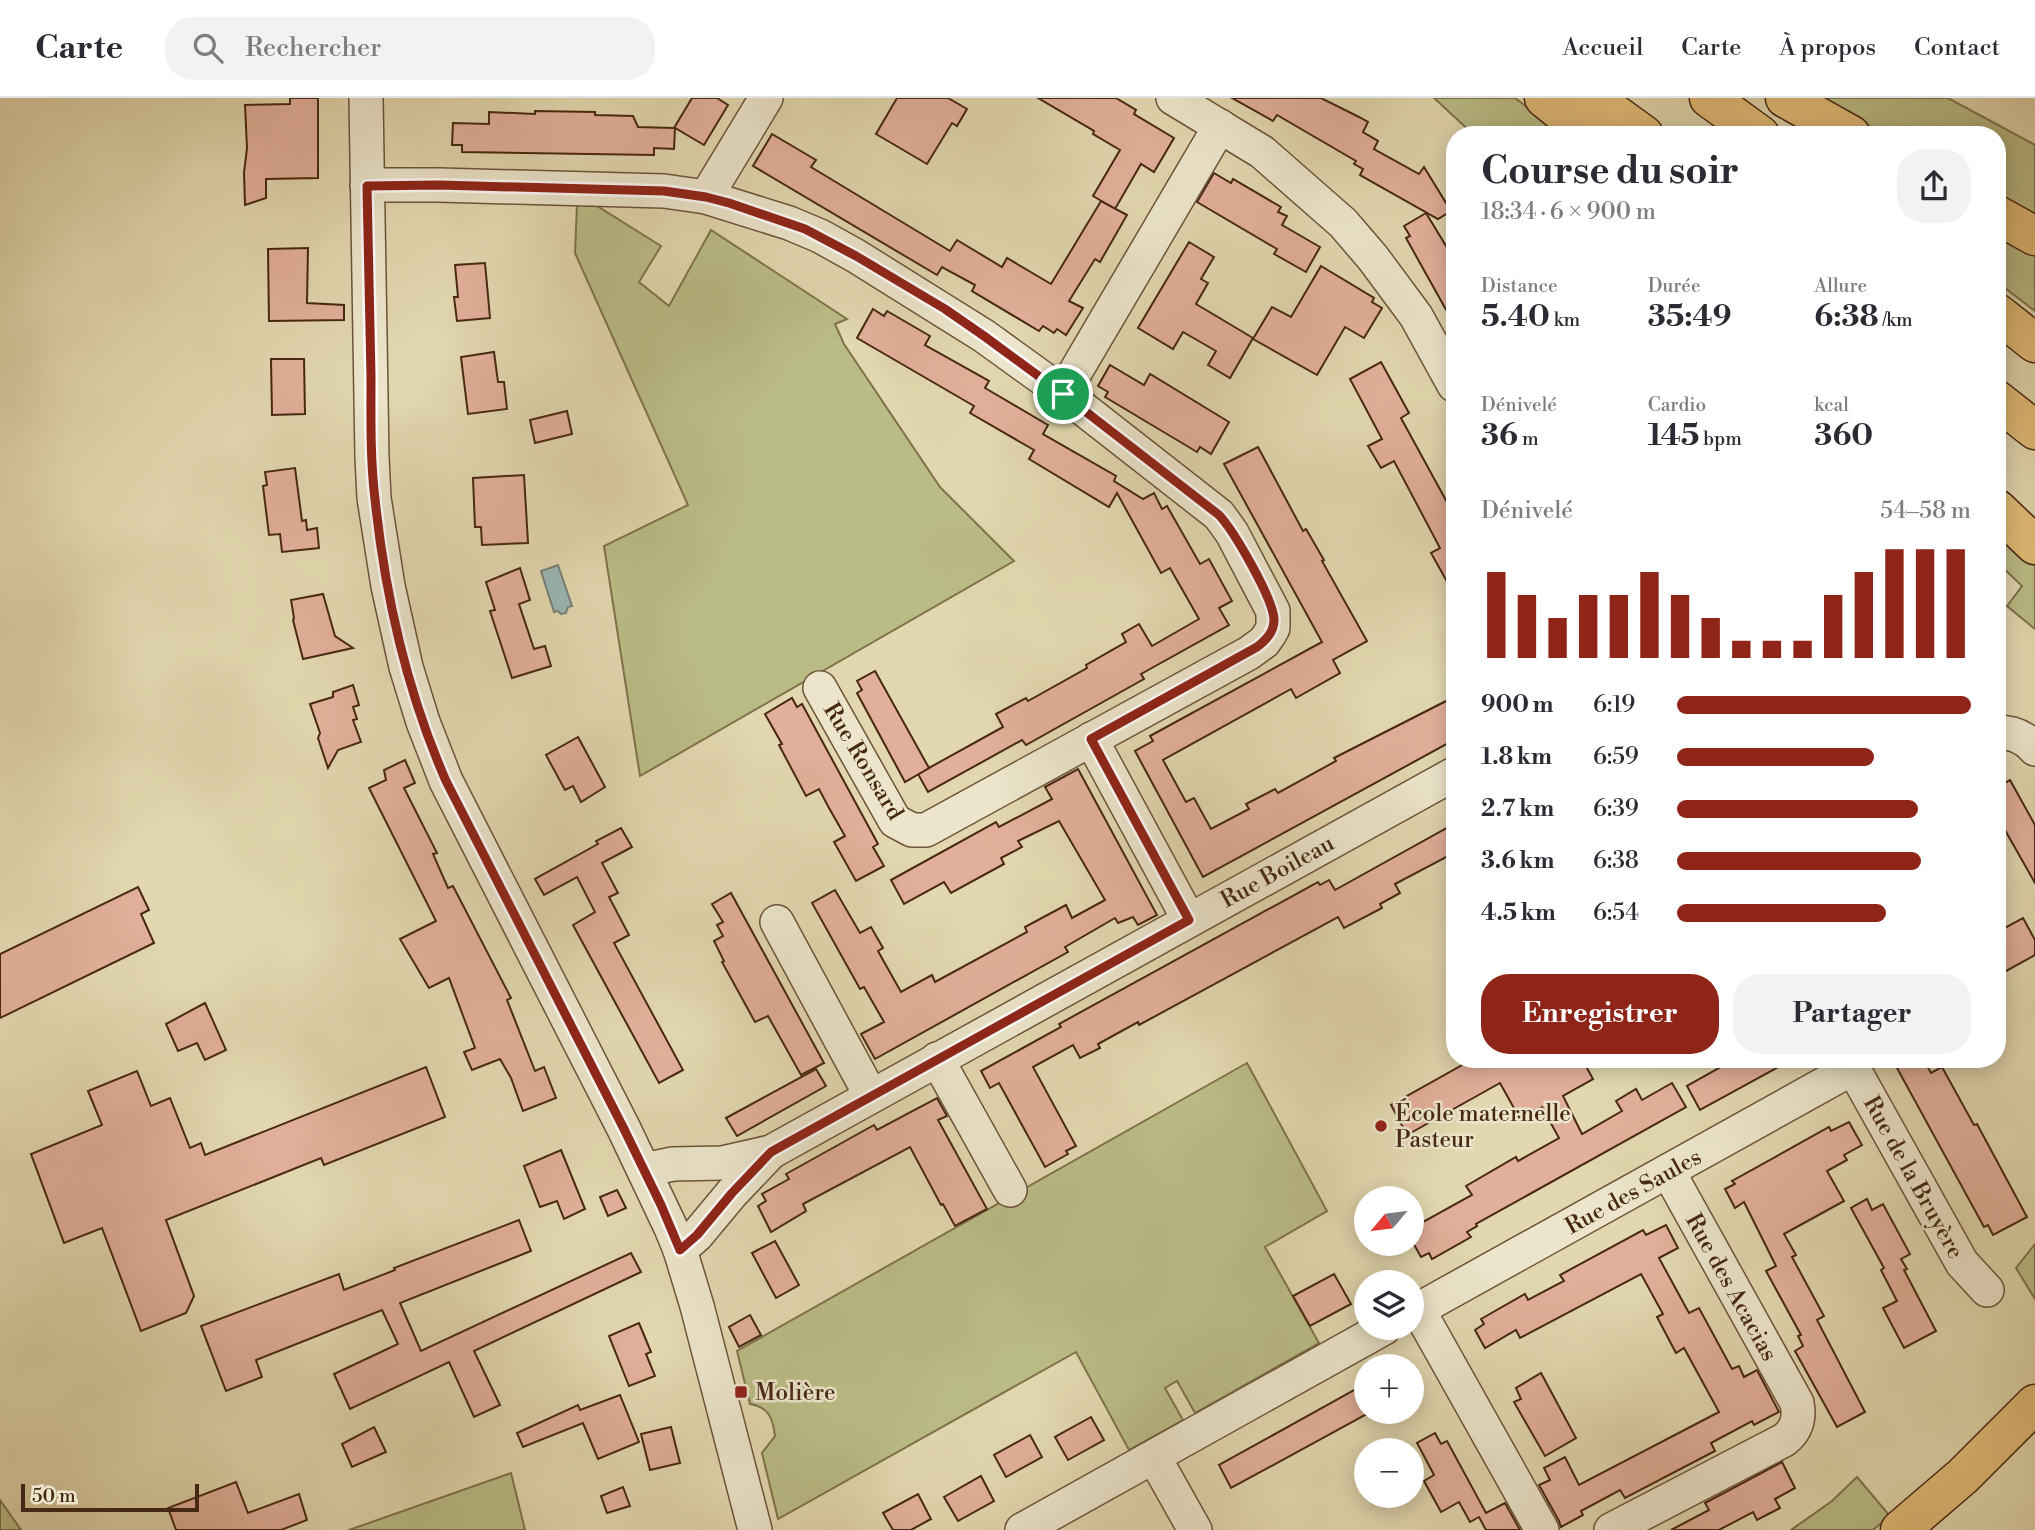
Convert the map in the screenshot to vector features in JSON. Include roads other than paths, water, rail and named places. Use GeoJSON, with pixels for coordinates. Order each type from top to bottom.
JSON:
{"type":"FeatureCollection","features":[{"type":"Feature","properties":{"kind":"main road"},"geometry":{"type":"LineString","coordinates":[[1544,98],[1579,126]]}},
{"type":"Feature","properties":{"kind":"main road"},"geometry":{"type":"LineString","coordinates":[[1593,98],[1632,126]]}},
{"type":"Feature","properties":{"kind":"main road"},"geometry":{"type":"LineString","coordinates":[[1709,98],[1748,126]]}},
{"type":"Feature","properties":{"kind":"main road"},"geometry":{"type":"LineString","coordinates":[[1784,98],[1835,126]]}},
{"type":"Feature","properties":{"kind":"main road"},"geometry":{"type":"LineString","coordinates":[[2006,220],[2035,236]]}},
{"type":"Feature","properties":{"kind":"main road"},"geometry":{"type":"LineString","coordinates":[[2006,320],[2035,344]]}},
{"type":"Feature","properties":{"kind":"main road"},"geometry":{"type":"LineString","coordinates":[[2006,407],[2035,430]]}},
{"type":"Feature","properties":{"kind":"main road"},"geometry":{"type":"LineString","coordinates":[[2006,518],[2035,545]]}},
{"type":"Feature","properties":{"kind":"main road"},"geometry":{"type":"LineString","coordinates":[[1900,1530],[1963,1476],[2035,1404]]}},
{"type":"Feature","properties":{"kind":"main road"},"geometry":{"type":"LineString","coordinates":[[1922,1530],[2035,1428]]}},
{"type":"Feature","properties":{"kind":"street"},"geometry":{"type":"LineString","coordinates":[[366,98],[374,498],[388,586],[411,687],[446,781],[644,1170],[680,1250],[755,1530]]}},
{"type":"Feature","properties":{"kind":"street"},"geometry":{"type":"LineString","coordinates":[[706,197],[766,98]]}},
{"type":"Feature","properties":{"kind":"street"},"geometry":{"type":"LineString","coordinates":[[1173,98],[1262,152],[1343,223],[1416,316],[1446,370]]}},
{"type":"Feature","properties":{"kind":"street"},"geometry":{"type":"LineString","coordinates":[[1063,394],[1220,126]]}},
{"type":"Feature","properties":{"kind":"street"},"geometry":{"type":"LineString","coordinates":[[367,186],[647,190],[706,197],[778,219],[835,243],[966,323],[1219,515],[1226,522],[1269,600],[1273,611],[1273,628],[1264,642],[1249,653],[1091,739],[1189,920]]}},
{"type":"Feature","properties":{"kind":"street","name":"Rue Ronsard"},"geometry":{"type":"LineString","coordinates":[[820,688],[895,821],[912,830],[926,830],[935,826],[1091,739]]}},
{"type":"Feature","properties":{"kind":"street"},"geometry":{"type":"LineString","coordinates":[[2006,733],[2022,737],[2035,749]]}},
{"type":"Feature","properties":{"kind":"street","name":"Rue Boileau"},"geometry":{"type":"LineString","coordinates":[[644,1170],[673,1164],[722,1163],[771,1152],[1446,778]]}},
{"type":"Feature","properties":{"kind":"street"},"geometry":{"type":"LineString","coordinates":[[777,922],[871,1096]]}},
{"type":"Feature","properties":{"kind":"street"},"geometry":{"type":"LineString","coordinates":[[937,1059],[1010,1190]]}},
{"type":"Feature","properties":{"kind":"street","name":"Rue des Saules"},"geometry":{"type":"LineString","coordinates":[[1424,1306],[1668,1171],[1844,1068]]}},
{"type":"Feature","properties":{"kind":"street","name":"Rue de la Bruyère"},"geometry":{"type":"LineString","coordinates":[[1853,1068],[1962,1263],[1987,1290]]}},
{"type":"Feature","properties":{"kind":"street","name":"Rue Boileau"},"geometry":{"type":"LineString","coordinates":[[680,1250],[697,1235],[771,1152]]}},
{"type":"Feature","properties":{"kind":"street","name":"Rue des Acacias"},"geometry":{"type":"LineString","coordinates":[[1611,1530],[1784,1440],[1796,1428],[1798,1419],[1797,1403],[1668,1171]]}},
{"type":"Feature","properties":{"kind":"street"},"geometry":{"type":"LineString","coordinates":[[1424,1327],[1542,1530]]}},
{"type":"Feature","properties":{"kind":"street"},"geometry":{"type":"LineString","coordinates":[[1022,1530],[1363,1340]]}},
{"type":"Feature","properties":{"kind":"street"},"geometry":{"type":"LineString","coordinates":[[1154,1457],[1195,1530]]}},
{"type":"Feature","properties":{"kind":"water"},"geometry":{"type":"Polygon","coordinates":[[[558,565],[572,606],[568,607],[566,613],[561,614],[554,612],[541,571],[558,565]]]}},
{"type":"Feature","properties":{"kind":"place","name":"École maternelle Pasteur"},"geometry":{"type":"Point","coordinates":[1381,1126]}},
{"type":"Feature","properties":{"kind":"place","name":"Molière"},"geometry":{"type":"Point","coordinates":[741,1392]}}]}
